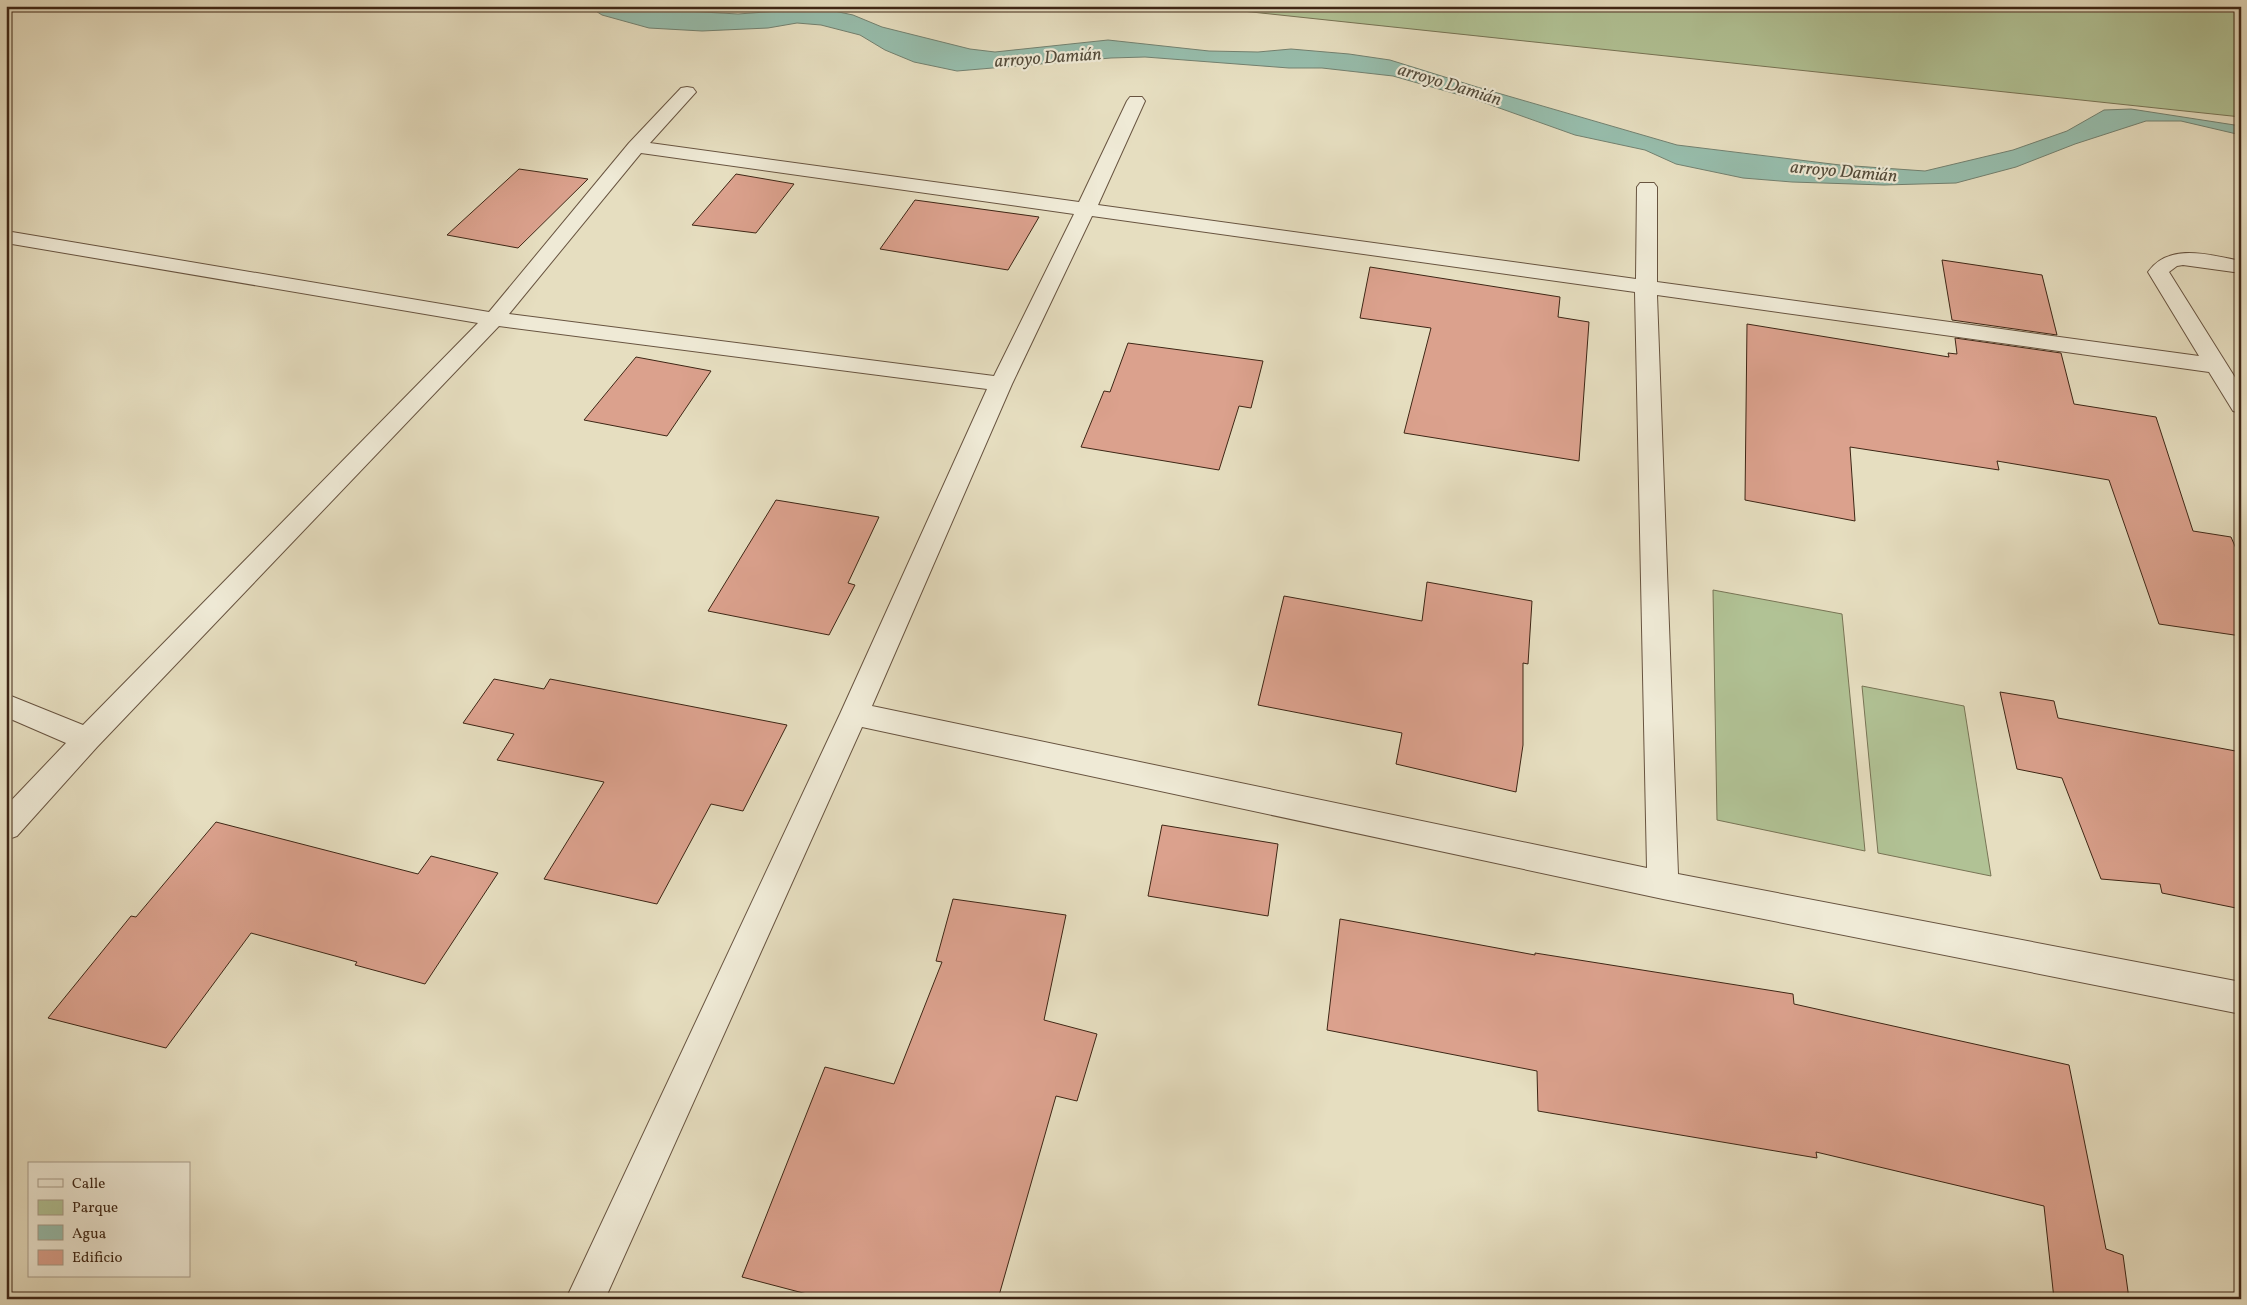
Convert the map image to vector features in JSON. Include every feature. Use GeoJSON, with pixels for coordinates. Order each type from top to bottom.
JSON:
{"type":"FeatureCollection","features":[{"type":"Feature","properties":{"kind":"street"},"geometry":{"type":"LineString","coordinates":[[6,827],[87,740],[494,319],[636,147],[687,92]]}},
{"type":"Feature","properties":{"kind":"street"},"geometry":{"type":"LineString","coordinates":[[585,1299],[854,714],[1001,384],[1136,101]]}},
{"type":"Feature","properties":{"kind":"street"},"geometry":{"type":"LineString","coordinates":[[636,147],[2217,366]]}},
{"type":"Feature","properties":{"kind":"street"},"geometry":{"type":"LineString","coordinates":[[1647,187],[1646,287],[1663,885]]}},
{"type":"Feature","properties":{"kind":"street"},"geometry":{"type":"LineString","coordinates":[[6,236],[494,319],[1001,384]]}},
{"type":"Feature","properties":{"kind":"street"},"geometry":{"type":"LineString","coordinates":[[2241,267],[2181,258],[2166,262],[2160,266],[2158,272],[2241,406]]}},
{"type":"Feature","properties":{"kind":"street"},"geometry":{"type":"LineString","coordinates":[[6,705],[87,740]]}},
{"type":"Feature","properties":{"kind":"street"},"geometry":{"type":"LineString","coordinates":[[854,714],[1663,885],[2241,998]]}},
{"type":"Feature","properties":{"kind":"green space"},"geometry":{"type":"Polygon","coordinates":[[[1195,6],[2241,6],[2241,117],[1195,6]]]}},
{"type":"Feature","properties":{"kind":"green space"},"geometry":{"type":"Polygon","coordinates":[[[1713,590],[1842,614],[1865,851],[1717,820],[1713,590]]]}},
{"type":"Feature","properties":{"kind":"green space"},"geometry":{"type":"Polygon","coordinates":[[[1862,686],[1964,706],[1991,876],[1878,853],[1862,686]]]}},
{"type":"Feature","properties":{"kind":"water","name":"arroyo Damián"},"geometry":{"type":"Polygon","coordinates":[[[588,6],[649,6],[668,10],[738,14],[820,8],[853,15],[882,27],[970,49],[995,52],[1108,40],[1209,51],[1258,52],[1291,49],[1349,54],[1390,60],[1677,145],[1840,165],[1925,171],[2013,150],[2067,131],[2104,110],[2131,109],[2241,126],[2241,135],[2181,121],[2146,121],[2075,144],[2016,167],[1956,183],[1884,185],[1792,182],[1743,178],[1676,164],[1645,150],[1575,135],[1474,99],[1393,76],[1322,68],[1289,68],[1145,57],[1111,58],[957,71],[914,62],[885,50],[860,35],[821,25],[797,23],[768,28],[702,31],[649,28],[602,15],[588,6]]]}},
{"type":"Feature","properties":{"kind":"building"},"geometry":{"type":"Polygon","coordinates":[[[519,169],[588,179],[518,248],[447,235],[519,169]]]}},
{"type":"Feature","properties":{"kind":"building"},"geometry":{"type":"Polygon","coordinates":[[[736,174],[794,184],[756,233],[692,225],[736,174]]]}},
{"type":"Feature","properties":{"kind":"building"},"geometry":{"type":"Polygon","coordinates":[[[915,200],[1039,217],[1008,270],[880,249],[915,200]]]}},
{"type":"Feature","properties":{"kind":"building"},"geometry":{"type":"Polygon","coordinates":[[[1942,260],[2042,275],[2057,335],[1952,320],[1942,260]]]}},
{"type":"Feature","properties":{"kind":"building"},"geometry":{"type":"Polygon","coordinates":[[[1370,267],[1560,297],[1558,317],[1589,322],[1579,461],[1404,433],[1431,328],[1360,318],[1370,267]]]}},
{"type":"Feature","properties":{"kind":"building"},"geometry":{"type":"Polygon","coordinates":[[[1747,324],[1949,357],[1948,353],[1957,354],[1955,338],[2061,353],[2074,404],[2156,417],[2193,531],[2231,537],[2241,560],[2241,636],[2159,624],[2109,480],[1997,461],[1999,470],[1850,447],[1855,521],[1745,500],[1747,324]]]}},
{"type":"Feature","properties":{"kind":"building"},"geometry":{"type":"Polygon","coordinates":[[[1128,343],[1263,361],[1251,408],[1239,406],[1219,470],[1081,447],[1104,391],[1110,392],[1128,343]]]}},
{"type":"Feature","properties":{"kind":"building"},"geometry":{"type":"Polygon","coordinates":[[[636,357],[711,371],[667,436],[584,420],[636,357]]]}},
{"type":"Feature","properties":{"kind":"building"},"geometry":{"type":"Polygon","coordinates":[[[776,500],[879,517],[848,583],[855,585],[829,635],[708,611],[776,500]]]}},
{"type":"Feature","properties":{"kind":"building"},"geometry":{"type":"Polygon","coordinates":[[[1427,582],[1532,601],[1528,664],[1523,663],[1523,745],[1516,792],[1396,764],[1402,733],[1258,705],[1284,596],[1422,621],[1427,582]]]}},
{"type":"Feature","properties":{"kind":"building"},"geometry":{"type":"Polygon","coordinates":[[[494,679],[544,689],[550,679],[787,725],[743,811],[711,804],[657,904],[544,879],[604,782],[497,760],[514,734],[463,723],[494,679]]]}},
{"type":"Feature","properties":{"kind":"building"},"geometry":{"type":"Polygon","coordinates":[[[2000,692],[2054,701],[2058,718],[2241,752],[2241,909],[2162,893],[2160,884],[2101,879],[2062,778],[2017,769],[2000,692]]]}},
{"type":"Feature","properties":{"kind":"building"},"geometry":{"type":"Polygon","coordinates":[[[216,822],[418,874],[431,856],[498,873],[425,984],[355,965],[357,962],[251,933],[166,1048],[48,1018],[131,916],[136,917],[216,822]]]}},
{"type":"Feature","properties":{"kind":"building"},"geometry":{"type":"Polygon","coordinates":[[[1162,825],[1278,844],[1268,916],[1148,896],[1162,825]]]}},
{"type":"Feature","properties":{"kind":"building"},"geometry":{"type":"Polygon","coordinates":[[[953,899],[1066,915],[1044,1020],[1097,1034],[1077,1101],[1056,1096],[998,1299],[826,1299],[742,1277],[825,1067],[894,1084],[942,962],[936,961],[953,899]]]}},
{"type":"Feature","properties":{"kind":"building"},"geometry":{"type":"Polygon","coordinates":[[[1340,919],[1535,955],[1535,953],[1793,994],[1794,1004],[2069,1065],[2106,1249],[2123,1255],[2129,1299],[2054,1299],[2044,1206],[1816,1152],[1817,1158],[1538,1111],[1537,1071],[1327,1030],[1340,919]]]}}]}
